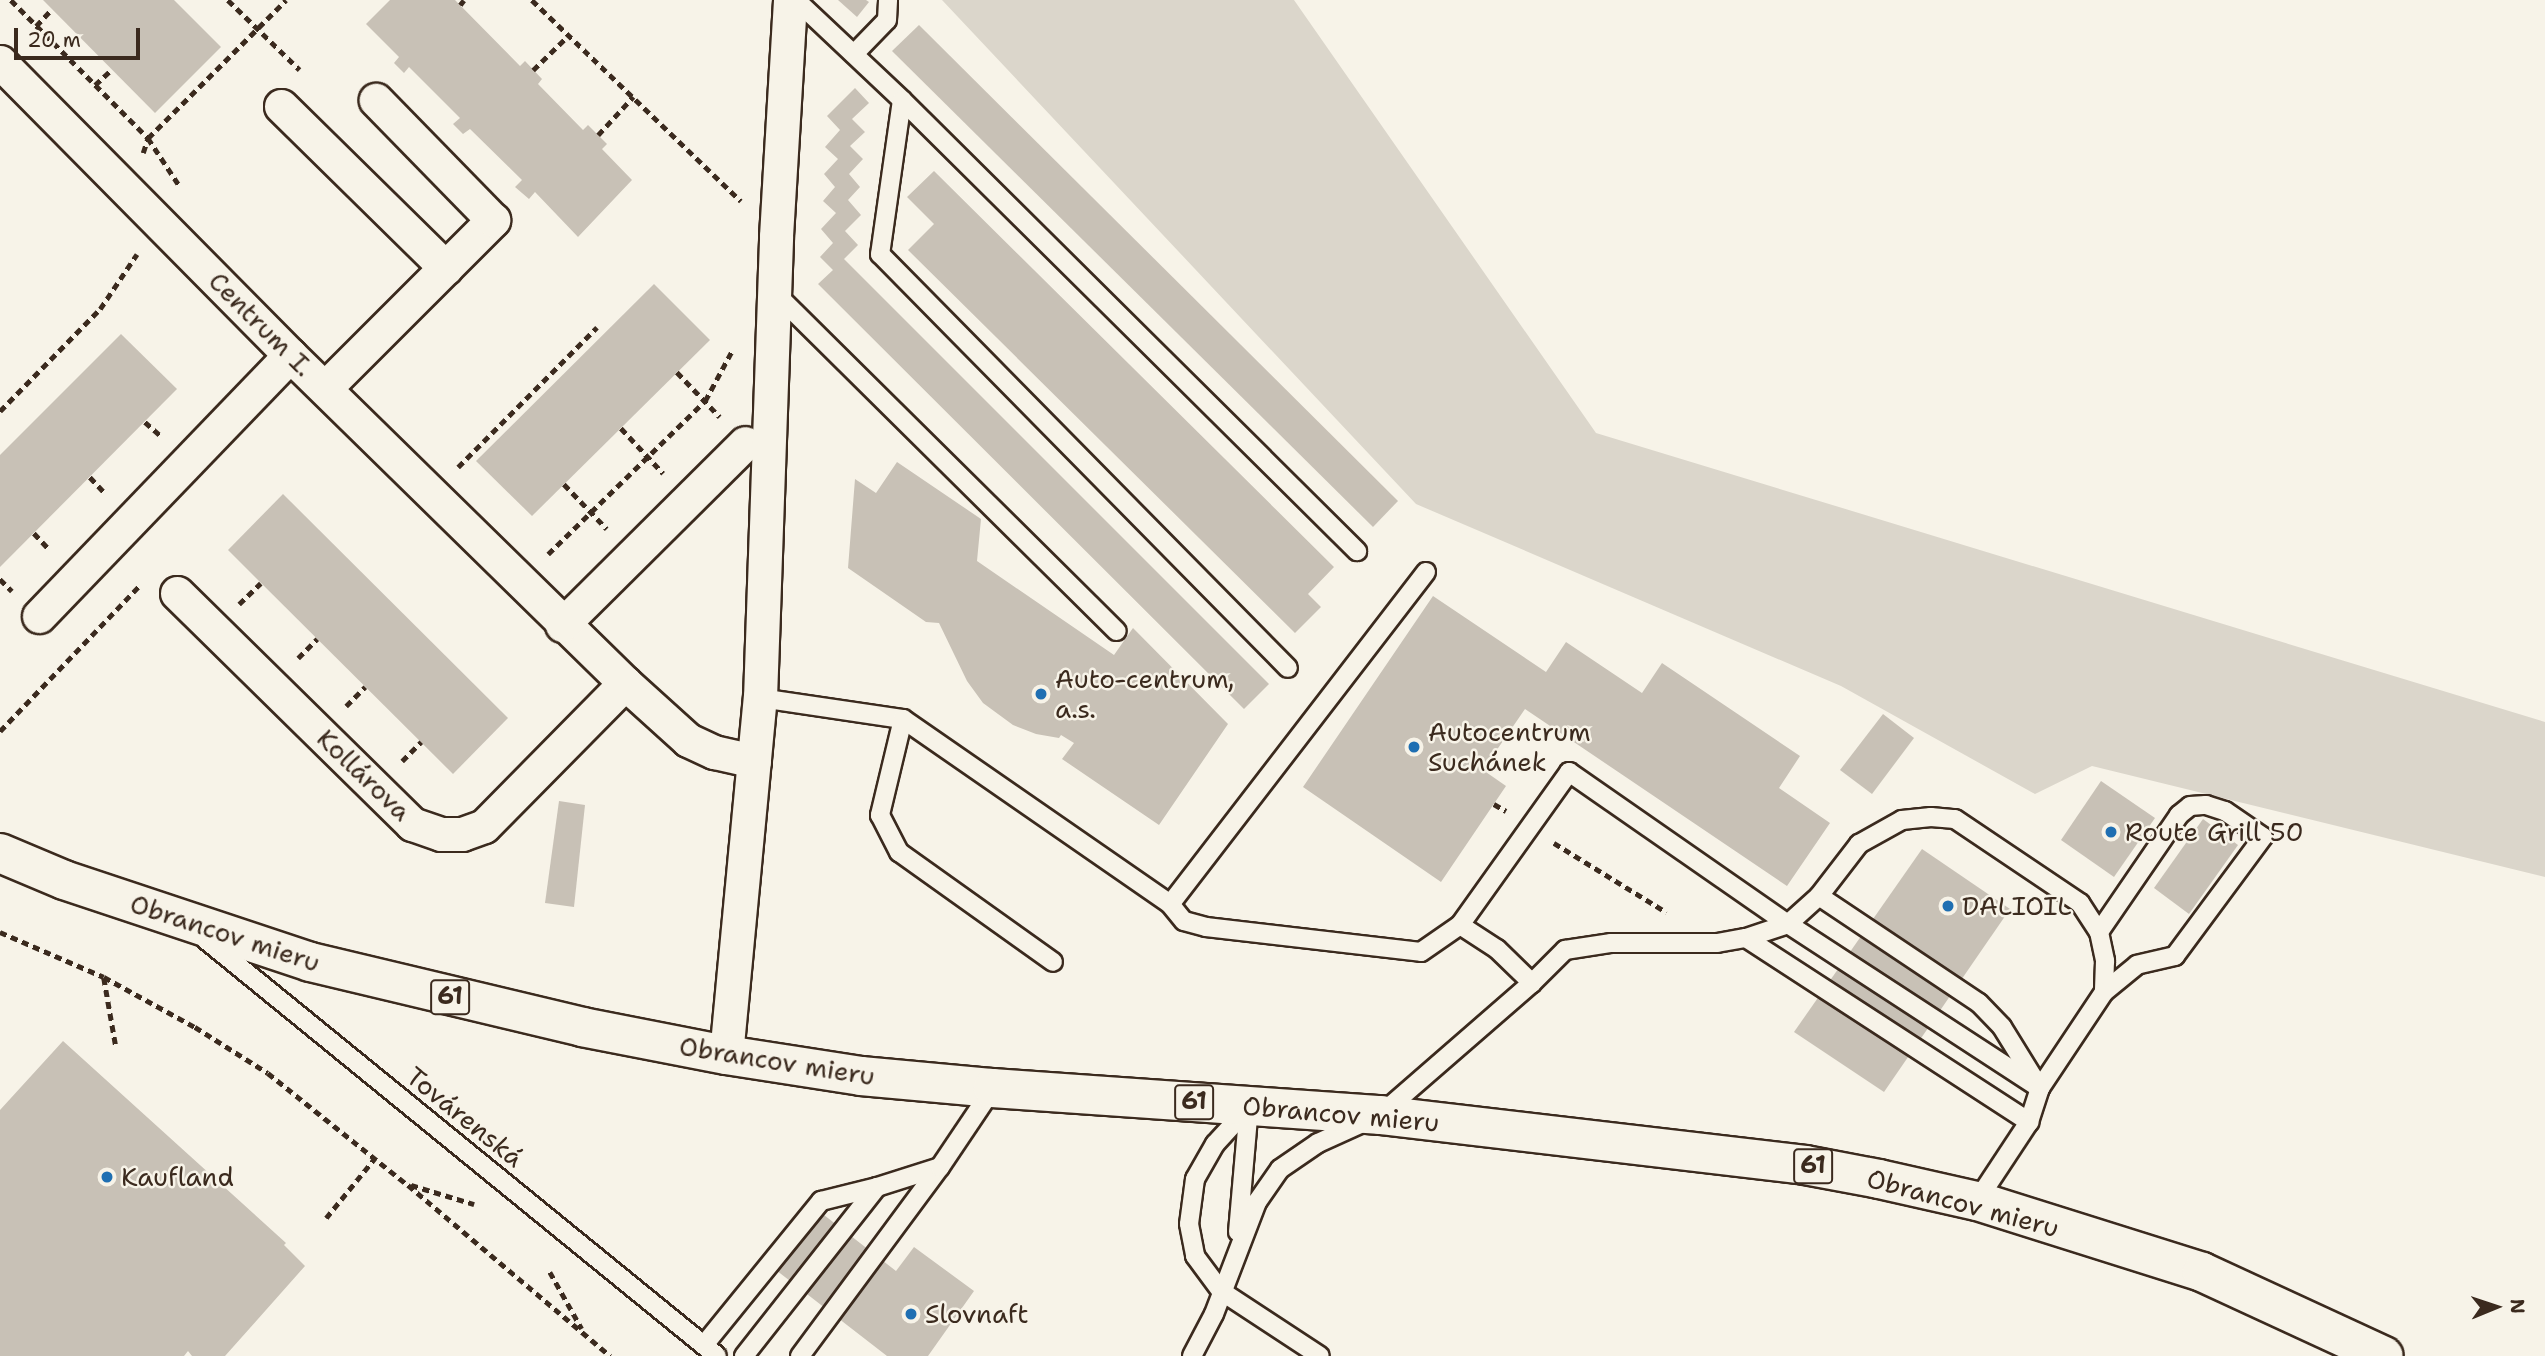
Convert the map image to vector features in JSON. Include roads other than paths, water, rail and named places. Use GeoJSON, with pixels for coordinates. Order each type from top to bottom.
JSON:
{"type":"FeatureCollection","features":[{"type":"Feature","properties":{"kind":"main road","name":"Obrancov mieru"},"geometry":{"type":"LineString","coordinates":[[0,853],[64,880],[310,962],[436,994],[726,1055],[862,1076],[993,1088],[1380,1115],[1805,1165],[1977,1201],[2202,1272],[2384,1356]]}},
{"type":"Feature","properties":{"kind":"street"},"geometry":{"type":"LineString","coordinates":[[726,1055],[760,698],[776,236],[790,0]]}},
{"type":"Feature","properties":{"kind":"street","name":"Centrum I."},"geometry":{"type":"LineString","coordinates":[[0,62],[130,190],[290,355],[326,388],[493,220],[376,100]]}},
{"type":"Feature","properties":{"kind":"street"},"geometry":{"type":"LineString","coordinates":[[281,106],[446,268]]}},
{"type":"Feature","properties":{"kind":"street"},"geometry":{"type":"LineString","coordinates":[[39,616],[290,355]]}},
{"type":"Feature","properties":{"kind":"street"},"geometry":{"type":"LineString","coordinates":[[326,388],[562,625],[688,740],[714,752],[754,761]]}},
{"type":"Feature","properties":{"kind":"street"},"geometry":{"type":"LineString","coordinates":[[562,625],[745,443]]}},
{"type":"Feature","properties":{"kind":"street","name":"Kollárova"},"geometry":{"type":"LineString","coordinates":[[177,593],[412,824],[441,834],[462,834],[484,826],[625,683]]}},
{"type":"Feature","properties":{"kind":"lane"},"geometry":{"type":"LineString","coordinates":[[796,0],[902,100],[1357,551]]}},
{"type":"Feature","properties":{"kind":"lane"},"geometry":{"type":"LineString","coordinates":[[854,54],[887,20],[888,0]]}},
{"type":"Feature","properties":{"kind":"lane"},"geometry":{"type":"LineString","coordinates":[[902,100],[880,254],[1288,668]]}},
{"type":"Feature","properties":{"kind":"lane"},"geometry":{"type":"LineString","coordinates":[[774,292],[1116,631]]}},
{"type":"Feature","properties":{"kind":"lane"},"geometry":{"type":"LineString","coordinates":[[1170,904],[1426,572]]}},
{"type":"Feature","properties":{"kind":"lane"},"geometry":{"type":"LineString","coordinates":[[760,698],[903,719],[1170,904],[1184,921],[1206,927],[1422,952],[1460,925],[1569,772],[1788,924],[2040,1088]]}},
{"type":"Feature","properties":{"kind":"lane"},"geometry":{"type":"LineString","coordinates":[[903,719],[880,815],[899,852],[1053,962]]}},
{"type":"Feature","properties":{"kind":"lane"},"geometry":{"type":"LineString","coordinates":[[1977,1201],[2029,1122],[2040,1088],[2104,992],[2137,965],[2175,956],[2263,837],[2225,811],[2206,805],[2190,806],[2179,815],[2099,932]]}},
{"type":"Feature","properties":{"kind":"lane"},"geometry":{"type":"LineString","coordinates":[[1192,1356],[1203,1339],[1237,1246],[1257,1202],[1280,1169],[1318,1143],[1380,1115],[1532,983],[1565,950],[1611,943],[1717,943],[1746,938],[1788,924],[1819,896],[1859,844],[1902,820],[1931,817],[1955,819],[2080,903],[2099,932],[2105,961],[2104,992]]}},
{"type":"Feature","properties":{"kind":"lane"},"geometry":{"type":"LineString","coordinates":[[1819,896],[1979,1003],[2002,1027],[2040,1088]]}},
{"type":"Feature","properties":{"kind":"lane","name":"Továrenská"},"geometry":{"type":"LineString","coordinates":[[180,919],[710,1351]]}},
{"type":"Feature","properties":{"kind":"lane"},"geometry":{"type":"LineString","coordinates":[[1460,925],[1497,949],[1532,983]]}},
{"type":"Feature","properties":{"kind":"lane"},"geometry":{"type":"LineString","coordinates":[[1746,938],[2029,1122]]}},
{"type":"Feature","properties":{"kind":"lane"},"geometry":{"type":"LineString","coordinates":[[800,1356],[940,1167],[993,1088]]}},
{"type":"Feature","properties":{"kind":"lane"},"geometry":{"type":"LineString","coordinates":[[1237,1246],[1249,1107]]}},
{"type":"Feature","properties":{"kind":"lane"},"geometry":{"type":"LineString","coordinates":[[1249,1107],[1215,1144],[1195,1179],[1189,1224],[1195,1256],[1221,1292],[1320,1356]]}},
{"type":"Feature","properties":{"kind":"lane"},"geometry":{"type":"LineString","coordinates":[[710,1351],[821,1201],[940,1167]]}},
{"type":"Feature","properties":{"kind":"lane"},"geometry":{"type":"LineString","coordinates":[[744,1356],[877,1186]]}},
{"type":"Feature","properties":{"kind":"place","name":"Auto-centrum, a.s."},"geometry":{"type":"Point","coordinates":[1041,694]}},
{"type":"Feature","properties":{"kind":"place","name":"Autocentrum Suchánek"},"geometry":{"type":"Point","coordinates":[1414,747]}},
{"type":"Feature","properties":{"kind":"place","name":"Route Grill 50"},"geometry":{"type":"Point","coordinates":[2111,832]}},
{"type":"Feature","properties":{"kind":"place","name":"DALIOIL"},"geometry":{"type":"Point","coordinates":[1948,906]}},
{"type":"Feature","properties":{"kind":"place","name":"Kaufland"},"geometry":{"type":"Point","coordinates":[107,1177]}},
{"type":"Feature","properties":{"kind":"place","name":"Slovnaft"},"geometry":{"type":"Point","coordinates":[911,1314]}}]}
